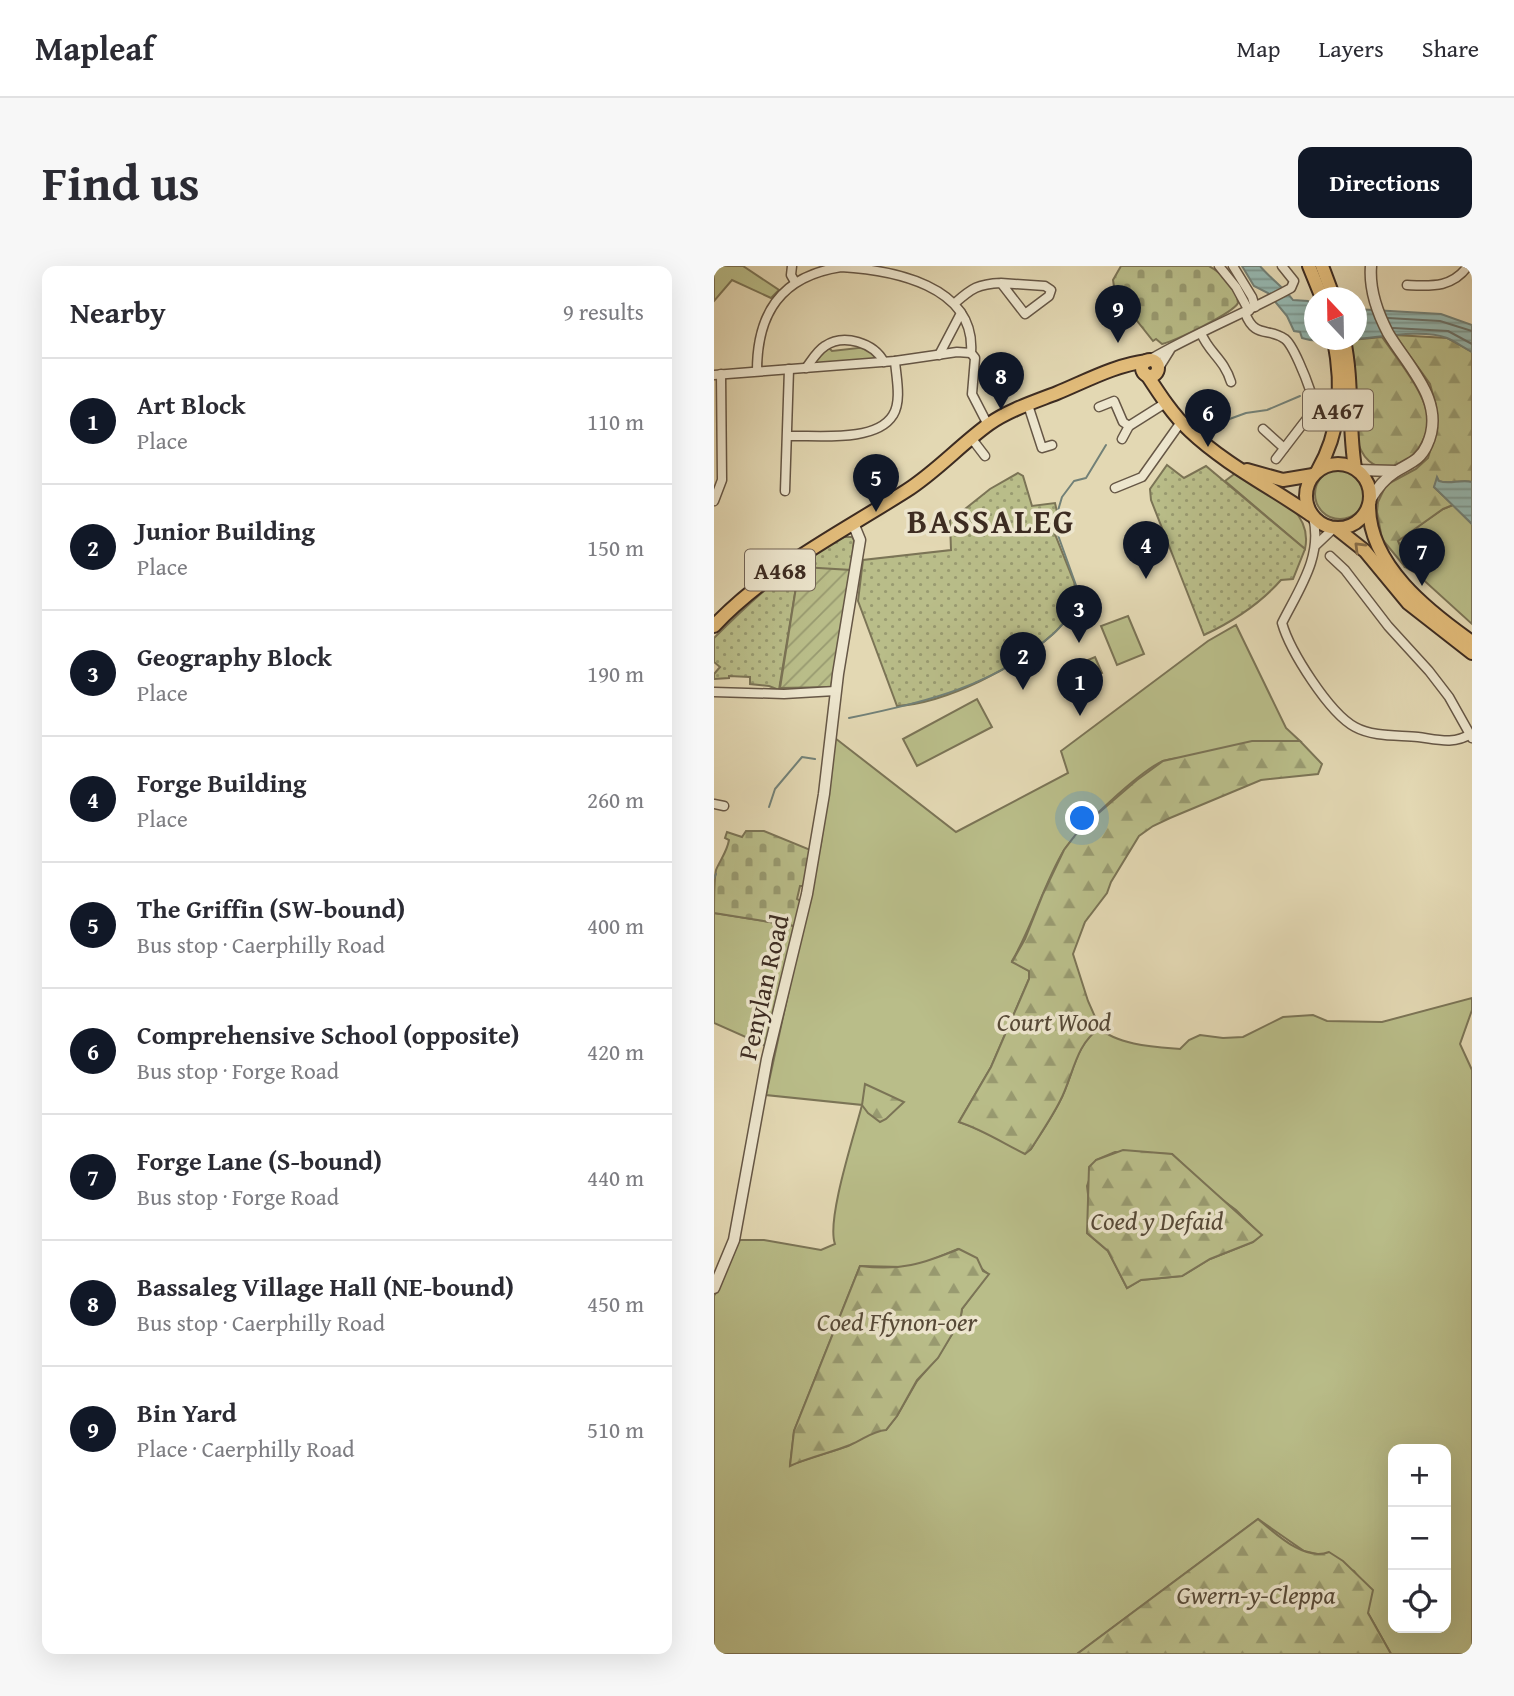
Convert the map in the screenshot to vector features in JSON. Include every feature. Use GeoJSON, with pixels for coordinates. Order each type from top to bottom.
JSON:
{"type":"FeatureCollection","features":[{"type":"Feature","properties":{"kind":"main road"},"geometry":{"type":"LineString","coordinates":[[1309,266],[1318,287]]}},
{"type":"Feature","properties":{"kind":"main road"},"geometry":{"type":"LineString","coordinates":[[1322,266],[1330,287]]}},
{"type":"Feature","properties":{"kind":"main road","name":"A467"},"geometry":{"type":"LineString","coordinates":[[1315,473],[1331,445],[1336,429],[1339,350]]}},
{"type":"Feature","properties":{"kind":"main road","name":"A467"},"geometry":{"type":"LineString","coordinates":[[1342,350],[1349,372],[1350,438],[1356,469]]}},
{"type":"Feature","properties":{"kind":"main road","name":"A468"},"geometry":{"type":"LineString","coordinates":[[714,626],[764,582],[817,545],[908,490],[942,466],[988,425],[1028,405],[1128,364],[1149,368]]}},
{"type":"Feature","properties":{"kind":"main road"},"geometry":{"type":"LineString","coordinates":[[1149,368],[1181,422],[1209,447],[1322,524],[1335,528],[1364,551],[1408,603],[1472,653]]}},
{"type":"Feature","properties":{"kind":"main road"},"geometry":{"type":"LineString","coordinates":[[1240,468],[1283,480],[1315,473],[1336,463],[1356,469],[1368,483],[1373,536],[1388,563],[1423,603],[1472,642]]}},
{"type":"Feature","properties":{"kind":"main road"},"geometry":{"type":"LineString","coordinates":[[1312,516],[1305,495],[1315,473]]}},
{"type":"Feature","properties":{"kind":"main road"},"geometry":{"type":"LineString","coordinates":[[1335,528],[1358,521],[1369,503]]}},
{"type":"Feature","properties":{"kind":"street"},"geometry":{"type":"LineString","coordinates":[[792,266],[791,275],[795,282]]}},
{"type":"Feature","properties":{"kind":"street"},"geometry":{"type":"LineString","coordinates":[[1219,266],[1253,309]]}},
{"type":"Feature","properties":{"kind":"street"},"geometry":{"type":"LineString","coordinates":[[1233,266],[1253,309],[1248,320],[1258,331],[1281,336],[1289,342],[1310,391],[1312,412],[1276,459]]}},
{"type":"Feature","properties":{"kind":"street"},"geometry":{"type":"LineString","coordinates":[[1149,368],[1171,347],[1291,288],[1294,281],[1282,266]]}},
{"type":"Feature","properties":{"kind":"street"},"geometry":{"type":"LineString","coordinates":[[1369,503],[1378,486],[1396,471],[1419,458],[1429,440],[1432,422],[1426,391],[1375,306],[1370,278],[1371,266]]}},
{"type":"Feature","properties":{"kind":"street"},"geometry":{"type":"LineString","coordinates":[[1407,285],[1449,283],[1468,266]]}},
{"type":"Feature","properties":{"kind":"street"},"geometry":{"type":"LineString","coordinates":[[757,371],[758,343],[767,314],[779,296],[795,282],[817,272],[841,267],[917,281],[955,303],[961,313],[972,341],[971,353],[975,358],[972,394],[988,425]]}},
{"type":"Feature","properties":{"kind":"street"},"geometry":{"type":"LineString","coordinates":[[955,303],[970,289],[983,284],[1001,283],[1045,286],[1051,290],[1049,296],[1025,314],[1001,283]]}},
{"type":"Feature","properties":{"kind":"street"},"geometry":{"type":"LineString","coordinates":[[939,355],[961,313]]}},
{"type":"Feature","properties":{"kind":"street"},"geometry":{"type":"LineString","coordinates":[[1201,333],[1227,369],[1231,382]]}},
{"type":"Feature","properties":{"kind":"street"},"geometry":{"type":"LineString","coordinates":[[806,368],[826,345],[841,341],[856,341],[867,345],[880,354],[884,362]]}},
{"type":"Feature","properties":{"kind":"street"},"geometry":{"type":"LineString","coordinates":[[1149,368],[1171,347]]}},
{"type":"Feature","properties":{"kind":"street"},"geometry":{"type":"LineString","coordinates":[[714,501],[722,481],[717,375],[895,361],[957,352],[971,353]]}},
{"type":"Feature","properties":{"kind":"street"},"geometry":{"type":"LineString","coordinates":[[788,436],[861,435],[881,426],[893,415],[897,402],[895,361]]}},
{"type":"Feature","properties":{"kind":"street"},"geometry":{"type":"LineString","coordinates":[[785,491],[789,369]]}},
{"type":"Feature","properties":{"kind":"street"},"geometry":{"type":"LineString","coordinates":[[1099,407],[1114,401],[1124,422],[1129,426]]}},
{"type":"Feature","properties":{"kind":"street"},"geometry":{"type":"LineString","coordinates":[[1122,439],[1129,426],[1167,402]]}},
{"type":"Feature","properties":{"kind":"street"},"geometry":{"type":"LineString","coordinates":[[1028,405],[1042,448],[1052,445]]}},
{"type":"Feature","properties":{"kind":"street"},"geometry":{"type":"LineString","coordinates":[[1115,488],[1142,477],[1181,422]]}},
{"type":"Feature","properties":{"kind":"street"},"geometry":{"type":"LineString","coordinates":[[1263,429],[1283,449]]}},
{"type":"Feature","properties":{"kind":"street"},"geometry":{"type":"LineString","coordinates":[[972,439],[985,456]]}},
{"type":"Feature","properties":{"kind":"street"},"geometry":{"type":"LineString","coordinates":[[1356,469],[1396,471]]}},
{"type":"Feature","properties":{"kind":"street"},"geometry":{"type":"LineString","coordinates":[[1312,516],[1315,545],[1313,562],[1282,623],[1287,640],[1300,663],[1345,720],[1364,731],[1450,741],[1471,737],[1449,697],[1429,671],[1388,626],[1345,569],[1330,556]]}},
{"type":"Feature","properties":{"kind":"street","name":"Penylan Road"},"geometry":{"type":"LineString","coordinates":[[714,1288],[734,1240],[767,1059],[807,894],[824,794],[835,691],[860,540],[853,523]]}},
{"type":"Feature","properties":{"kind":"street"},"geometry":{"type":"LineString","coordinates":[[1315,545],[1335,528]]}},
{"type":"Feature","properties":{"kind":"street"},"geometry":{"type":"LineString","coordinates":[[714,692],[784,694],[835,691]]}},
{"type":"Feature","properties":{"kind":"street"},"geometry":{"type":"LineString","coordinates":[[714,804],[724,806]]}},
{"type":"Feature","properties":{"kind":"green space"},"geometry":{"type":"Polygon","coordinates":[[[714,266],[743,266],[779,290],[771,298],[732,280],[714,301],[714,266]]]}},
{"type":"Feature","properties":{"kind":"green space"},"geometry":{"type":"Polygon","coordinates":[[[1121,266],[1209,266],[1228,282],[1238,303],[1215,320],[1162,344],[1156,339],[1153,341],[1115,293],[1113,280],[1121,266]]]}},
{"type":"Feature","properties":{"kind":"green space"},"geometry":{"type":"Polygon","coordinates":[[[1395,335],[1447,338],[1472,352],[1472,482],[1438,481],[1434,487],[1453,505],[1443,509],[1398,541],[1402,550],[1416,559],[1405,567],[1382,539],[1378,502],[1386,485],[1416,469],[1428,458],[1436,431],[1436,406],[1430,384],[1395,335]]]}},
{"type":"Feature","properties":{"kind":"green space"},"geometry":{"type":"Polygon","coordinates":[[[1382,337],[1418,389],[1427,412],[1426,432],[1416,452],[1408,460],[1389,468],[1379,467],[1369,461],[1356,437],[1352,350],[1367,350],[1367,338],[1382,337]]]}},
{"type":"Feature","properties":{"kind":"green space"},"geometry":{"type":"Polygon","coordinates":[[[856,341],[884,362],[806,368],[826,345],[832,351],[859,348],[856,341]]]}},
{"type":"Feature","properties":{"kind":"green space"},"geometry":{"type":"Polygon","coordinates":[[[1167,465],[1184,478],[1206,466],[1305,549],[1293,579],[1281,580],[1246,612],[1204,635],[1151,500],[1150,489],[1167,465]]]}},
{"type":"Feature","properties":{"kind":"green space"},"geometry":{"type":"Polygon","coordinates":[[[1340,469],[1357,477],[1365,494],[1357,511],[1340,519],[1323,511],[1315,494],[1323,477],[1340,469]]]}},
{"type":"Feature","properties":{"kind":"green space"},"geometry":{"type":"Polygon","coordinates":[[[1237,472],[1274,493],[1295,511],[1306,535],[1305,549],[1225,481],[1237,472]]]}},
{"type":"Feature","properties":{"kind":"green space"},"geometry":{"type":"Polygon","coordinates":[[[1018,473],[1023,476],[1032,506],[1055,503],[1058,516],[1049,519],[1082,602],[1053,634],[1001,670],[959,691],[897,706],[858,601],[863,560],[951,550],[950,521],[990,489],[1018,473]]]}},
{"type":"Feature","properties":{"kind":"green space"},"geometry":{"type":"Polygon","coordinates":[[[1453,505],[1472,524],[1472,624],[1417,574],[1405,567],[1415,560],[1402,550],[1397,541],[1453,505]]]}},
{"type":"Feature","properties":{"kind":"green space"},"geometry":{"type":"Polygon","coordinates":[[[844,537],[852,537],[854,540],[851,570],[797,581],[779,690],[750,684],[750,677],[729,676],[714,679],[714,674],[720,667],[714,662],[714,638],[793,567],[844,537]]]}},
{"type":"Feature","properties":{"kind":"green space"},"geometry":{"type":"Polygon","coordinates":[[[802,567],[851,570],[831,687],[780,688],[797,581],[802,567]]]}},
{"type":"Feature","properties":{"kind":"green space"},"geometry":{"type":"Polygon","coordinates":[[[1128,616],[1144,654],[1117,665],[1101,626],[1128,616]]]}},
{"type":"Feature","properties":{"kind":"green space"},"geometry":{"type":"Polygon","coordinates":[[[1236,625],[1286,728],[1300,741],[1260,744],[1163,761],[1125,788],[1071,841],[1050,877],[1012,961],[1029,971],[1029,979],[991,1067],[959,1122],[1025,1153],[1031,1149],[1060,1101],[1085,1043],[1100,1028],[1126,1042],[1180,1049],[1189,1040],[1200,1035],[1243,1037],[1283,1017],[1313,1015],[1327,1021],[1382,1022],[1472,998],[1472,1010],[1460,1044],[1472,1070],[1472,1654],[1391,1654],[1368,1613],[1360,1579],[1354,1571],[1321,1555],[1304,1551],[1258,1519],[1077,1654],[714,1654],[714,1296],[739,1240],[764,1240],[821,1250],[835,1244],[834,1216],[862,1105],[766,1095],[821,843],[835,738],[956,832],[1068,773],[1061,751],[1208,641],[1236,625]],[[1115,1152],[1096,1160],[1087,1186],[1090,1210],[1087,1233],[1108,1251],[1127,1288],[1141,1280],[1182,1276],[1210,1259],[1253,1242],[1261,1235],[1172,1154],[1115,1152]],[[958,1249],[922,1264],[902,1267],[860,1266],[794,1431],[790,1465],[848,1446],[876,1430],[886,1430],[897,1416],[917,1381],[938,1357],[960,1321],[962,1309],[988,1274],[958,1249]]]}},
{"type":"Feature","properties":{"kind":"green space"},"geometry":{"type":"Polygon","coordinates":[[[1095,657],[1102,673],[1070,687],[1064,670],[1095,657]]]}},
{"type":"Feature","properties":{"kind":"green space"},"geometry":{"type":"Polygon","coordinates":[[[977,699],[992,727],[917,766],[903,739],[977,699]]]}},
{"type":"Feature","properties":{"kind":"green space","name":"Court Wood"},"geometry":{"type":"Polygon","coordinates":[[[1252,741],[1300,741],[1322,764],[1318,774],[1261,780],[1170,818],[1139,836],[1107,893],[1085,922],[1073,954],[1100,1028],[1085,1043],[1057,1107],[1031,1149],[1025,1154],[959,1122],[991,1067],[1029,979],[1029,971],[1012,962],[1025,939],[1064,850],[1080,829],[1163,761],[1252,741]]]}},
{"type":"Feature","properties":{"kind":"green space"},"geometry":{"type":"Polygon","coordinates":[[[746,831],[764,831],[813,851],[805,886],[800,886],[797,899],[801,901],[795,926],[714,913],[716,870],[728,844],[729,840],[725,838],[727,832],[742,837],[746,831]]]}},
{"type":"Feature","properties":{"kind":"green space"},"geometry":{"type":"Polygon","coordinates":[[[714,913],[795,926],[766,1046],[714,1023],[714,913]]]}},
{"type":"Feature","properties":{"kind":"green space"},"geometry":{"type":"Polygon","coordinates":[[[865,1084],[904,1102],[880,1122],[862,1105],[865,1084]]]}},
{"type":"Feature","properties":{"kind":"green space","name":"Coed y Defaid"},"geometry":{"type":"Polygon","coordinates":[[[1123,1150],[1172,1154],[1262,1235],[1253,1242],[1210,1259],[1182,1276],[1141,1280],[1127,1288],[1108,1251],[1087,1233],[1089,1167],[1096,1160],[1123,1150]]]}},
{"type":"Feature","properties":{"kind":"green space","name":"Coed Ffynon-oer"},"geometry":{"type":"Polygon","coordinates":[[[959,1249],[977,1258],[983,1271],[989,1274],[962,1309],[960,1321],[938,1358],[917,1380],[897,1416],[886,1430],[790,1466],[794,1431],[860,1266],[888,1268],[911,1265],[959,1249]]]}},
{"type":"Feature","properties":{"kind":"green space","name":"Gwern-y-Cleppa"},"geometry":{"type":"Polygon","coordinates":[[[1258,1519],[1282,1539],[1301,1550],[1320,1554],[1329,1552],[1343,1561],[1373,1590],[1368,1613],[1391,1654],[1077,1654],[1258,1519]]]}},
{"type":"Feature","properties":{"kind":"water"},"geometry":{"type":"Polygon","coordinates":[[[1242,266],[1260,266],[1293,300],[1304,301],[1304,339],[1300,332],[1294,331],[1287,316],[1268,293],[1254,286],[1242,266]]]}},
{"type":"Feature","properties":{"kind":"water"},"geometry":{"type":"Polygon","coordinates":[[[1367,310],[1441,314],[1472,325],[1472,352],[1437,335],[1402,334],[1367,338],[1367,310]]]}},
{"type":"Feature","properties":{"kind":"water"},"geometry":{"type":"Polygon","coordinates":[[[1437,477],[1443,482],[1472,482],[1472,524],[1434,487],[1437,477]]]}},
{"type":"Feature","properties":{"kind":"waterway"},"geometry":{"type":"LineString","coordinates":[[1202,429],[1246,413],[1267,410],[1300,396]]}},
{"type":"Feature","properties":{"kind":"waterway"},"geometry":{"type":"LineString","coordinates":[[849,718],[904,706],[957,690],[1007,667],[1031,652],[1060,627],[1082,602],[1054,524],[1062,497],[1074,481],[1086,478],[1106,445]]}},
{"type":"Feature","properties":{"kind":"waterway"},"geometry":{"type":"LineString","coordinates":[[769,807],[775,789],[802,757],[815,759]]}},
{"type":"Feature","properties":{"kind":"waterway"},"geometry":{"type":"LineString","coordinates":[[714,878],[716,874]]}},
{"type":"Feature","properties":{"kind":"place","name":"Bin Yard"},"geometry":{"type":"Point","coordinates":[1118,343]}},
{"type":"Feature","properties":{"kind":"place","name":"Bassaleg Village Hall (NE-bound)"},"geometry":{"type":"Point","coordinates":[1001,410]}},
{"type":"Feature","properties":{"kind":"place","name":"Comprehensive School (opposite)"},"geometry":{"type":"Point","coordinates":[1208,447]}},
{"type":"Feature","properties":{"kind":"place","name":"The Griffin (SW-bound)"},"geometry":{"type":"Point","coordinates":[876,512]}},
{"type":"Feature","properties":{"kind":"place","name":"Forge Building"},"geometry":{"type":"Point","coordinates":[1146,579]}},
{"type":"Feature","properties":{"kind":"place","name":"Forge Lane (S-bound)"},"geometry":{"type":"Point","coordinates":[1422,586]}},
{"type":"Feature","properties":{"kind":"place","name":"Geography Block"},"geometry":{"type":"Point","coordinates":[1079,643]}},
{"type":"Feature","properties":{"kind":"place","name":"Junior Building"},"geometry":{"type":"Point","coordinates":[1023,690]}},
{"type":"Feature","properties":{"kind":"place","name":"Art Block"},"geometry":{"type":"Point","coordinates":[1080,716]}},
{"type":"Feature","properties":{"kind":"district","name":"BASSALEG"},"geometry":{"type":"Point","coordinates":[991,521]}}]}
